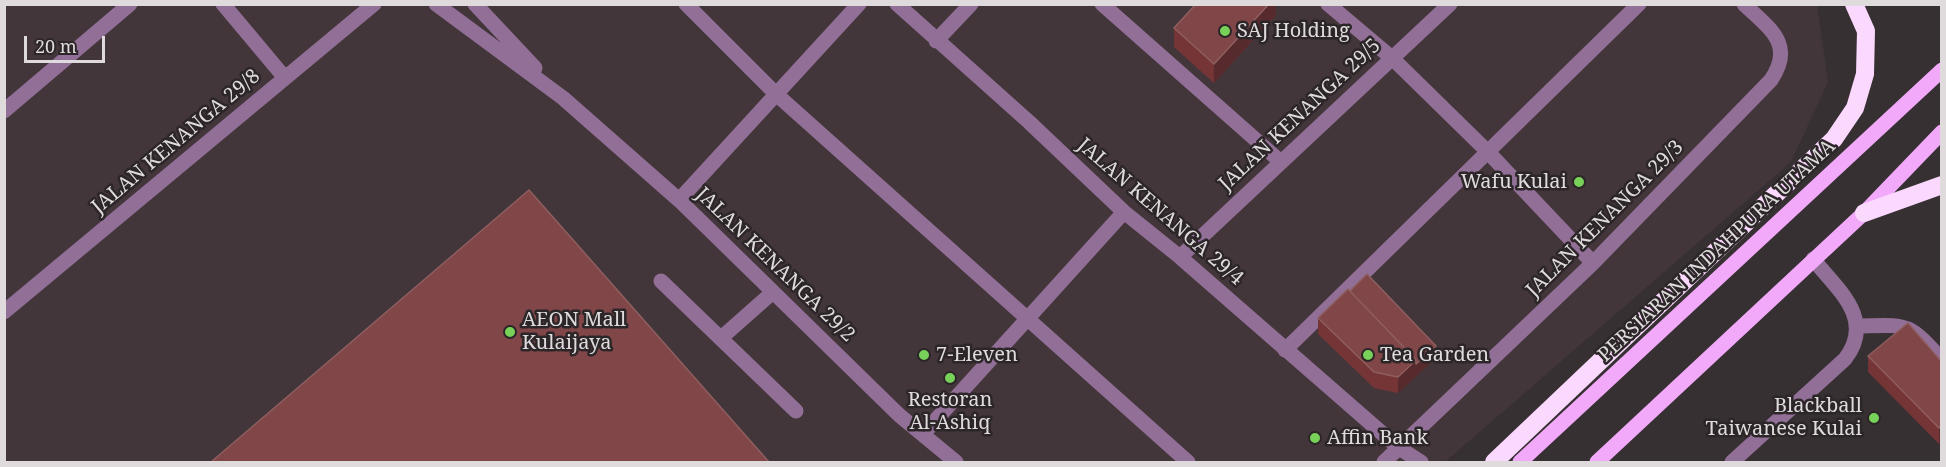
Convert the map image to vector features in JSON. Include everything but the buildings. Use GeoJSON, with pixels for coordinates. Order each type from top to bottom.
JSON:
{"type":"FeatureCollection","features":[{"type":"Feature","properties":{"kind":"highway"},"geometry":{"type":"LineString","coordinates":[[1494,462],[1834,139],[1855,108],[1864,74],[1866,31],[1854,4]]}},
{"type":"Feature","properties":{"kind":"highway"},"geometry":{"type":"LineString","coordinates":[[1864,213],[1941,185]]}},
{"type":"Feature","properties":{"kind":"main road","name":"PERSIARAN INDAHPURA UTAMA"},"geometry":{"type":"LineString","coordinates":[[1520,462],[1941,70]]}},
{"type":"Feature","properties":{"kind":"main road"},"geometry":{"type":"LineString","coordinates":[[1597,462],[1864,213],[1941,132]]}},
{"type":"Feature","properties":{"kind":"street"},"geometry":{"type":"LineString","coordinates":[[4,111],[130,4]]}},
{"type":"Feature","properties":{"kind":"street"},"geometry":{"type":"LineString","coordinates":[[223,4],[285,78]]}},
{"type":"Feature","properties":{"kind":"street","name":"JALAN KENANGA 29/8"},"geometry":{"type":"LineString","coordinates":[[4,312],[374,4]]}},
{"type":"Feature","properties":{"kind":"street","name":"JALAN KENANGA 29/2"},"geometry":{"type":"LineString","coordinates":[[436,4],[564,98]]}},
{"type":"Feature","properties":{"kind":"street","name":"JALAN KENANGA 29/2"},"geometry":{"type":"LineString","coordinates":[[475,4],[564,98],[679,200],[898,415],[956,462]]}},
{"type":"Feature","properties":{"kind":"street"},"geometry":{"type":"LineString","coordinates":[[686,4],[776,94],[1188,462]]}},
{"type":"Feature","properties":{"kind":"street"},"geometry":{"type":"LineString","coordinates":[[679,200],[858,4]]}},
{"type":"Feature","properties":{"kind":"street","name":"JALAN KENANGA 29/4"},"geometry":{"type":"LineString","coordinates":[[897,4],[1029,122],[1124,212],[1180,257],[1399,448],[1421,462]]}},
{"type":"Feature","properties":{"kind":"street"},"geometry":{"type":"LineString","coordinates":[[936,41],[971,4]]}},
{"type":"Feature","properties":{"kind":"street"},"geometry":{"type":"LineString","coordinates":[[1102,4],[1281,162]]}},
{"type":"Feature","properties":{"kind":"street"},"geometry":{"type":"LineString","coordinates":[[1328,4],[1392,58],[1488,152],[1593,263]]}},
{"type":"Feature","properties":{"kind":"street","name":"JALAN KENANGA 29/5"},"geometry":{"type":"LineString","coordinates":[[1180,257],[1450,4]]}},
{"type":"Feature","properties":{"kind":"street"},"geometry":{"type":"LineString","coordinates":[[1285,350],[1640,4]]}},
{"type":"Feature","properties":{"kind":"street","name":"JALAN KENANGA 29/3"},"geometry":{"type":"LineString","coordinates":[[1384,462],[1593,263],[1763,89],[1778,70],[1782,57],[1776,35],[1744,4]]}},
{"type":"Feature","properties":{"kind":"street"},"geometry":{"type":"LineString","coordinates":[[923,434],[1124,212]]}},
{"type":"Feature","properties":{"kind":"street"},"geometry":{"type":"LineString","coordinates":[[1732,462],[1845,359],[1857,338],[1855,315],[1849,304],[1813,259]]}},
{"type":"Feature","properties":{"kind":"street"},"geometry":{"type":"LineString","coordinates":[[661,281],[796,411]]}},
{"type":"Feature","properties":{"kind":"street"},"geometry":{"type":"LineString","coordinates":[[721,338],[773,292]]}},
{"type":"Feature","properties":{"kind":"street"},"geometry":{"type":"LineString","coordinates":[[1857,326],[1901,325],[1917,333],[1941,360]]}},
{"type":"Feature","properties":{"kind":"shaded area"},"geometry":{"type":"Polygon","coordinates":[[[1817,4],[1828,82],[1791,162],[1445,462],[5,462],[4,5],[1817,4]]]}},
{"type":"Feature","properties":{"kind":"place","name":"SAJ Holding"},"geometry":{"type":"Point","coordinates":[1225,31]}},
{"type":"Feature","properties":{"kind":"place","name":"Wafu Kulai"},"geometry":{"type":"Point","coordinates":[1579,182]}},
{"type":"Feature","properties":{"kind":"place","name":"AEON Mall Kulaijaya"},"geometry":{"type":"Point","coordinates":[510,332]}},
{"type":"Feature","properties":{"kind":"place","name":"7-Eleven"},"geometry":{"type":"Point","coordinates":[924,355]}},
{"type":"Feature","properties":{"kind":"place","name":"Tea Garden"},"geometry":{"type":"Point","coordinates":[1368,355]}},
{"type":"Feature","properties":{"kind":"place","name":"Restoran Al-Ashiq"},"geometry":{"type":"Point","coordinates":[950,378]}},
{"type":"Feature","properties":{"kind":"place","name":"Blackball Taiwanese Kulai"},"geometry":{"type":"Point","coordinates":[1874,418]}},
{"type":"Feature","properties":{"kind":"place","name":"Affin Bank"},"geometry":{"type":"Point","coordinates":[1315,438]}}]}
